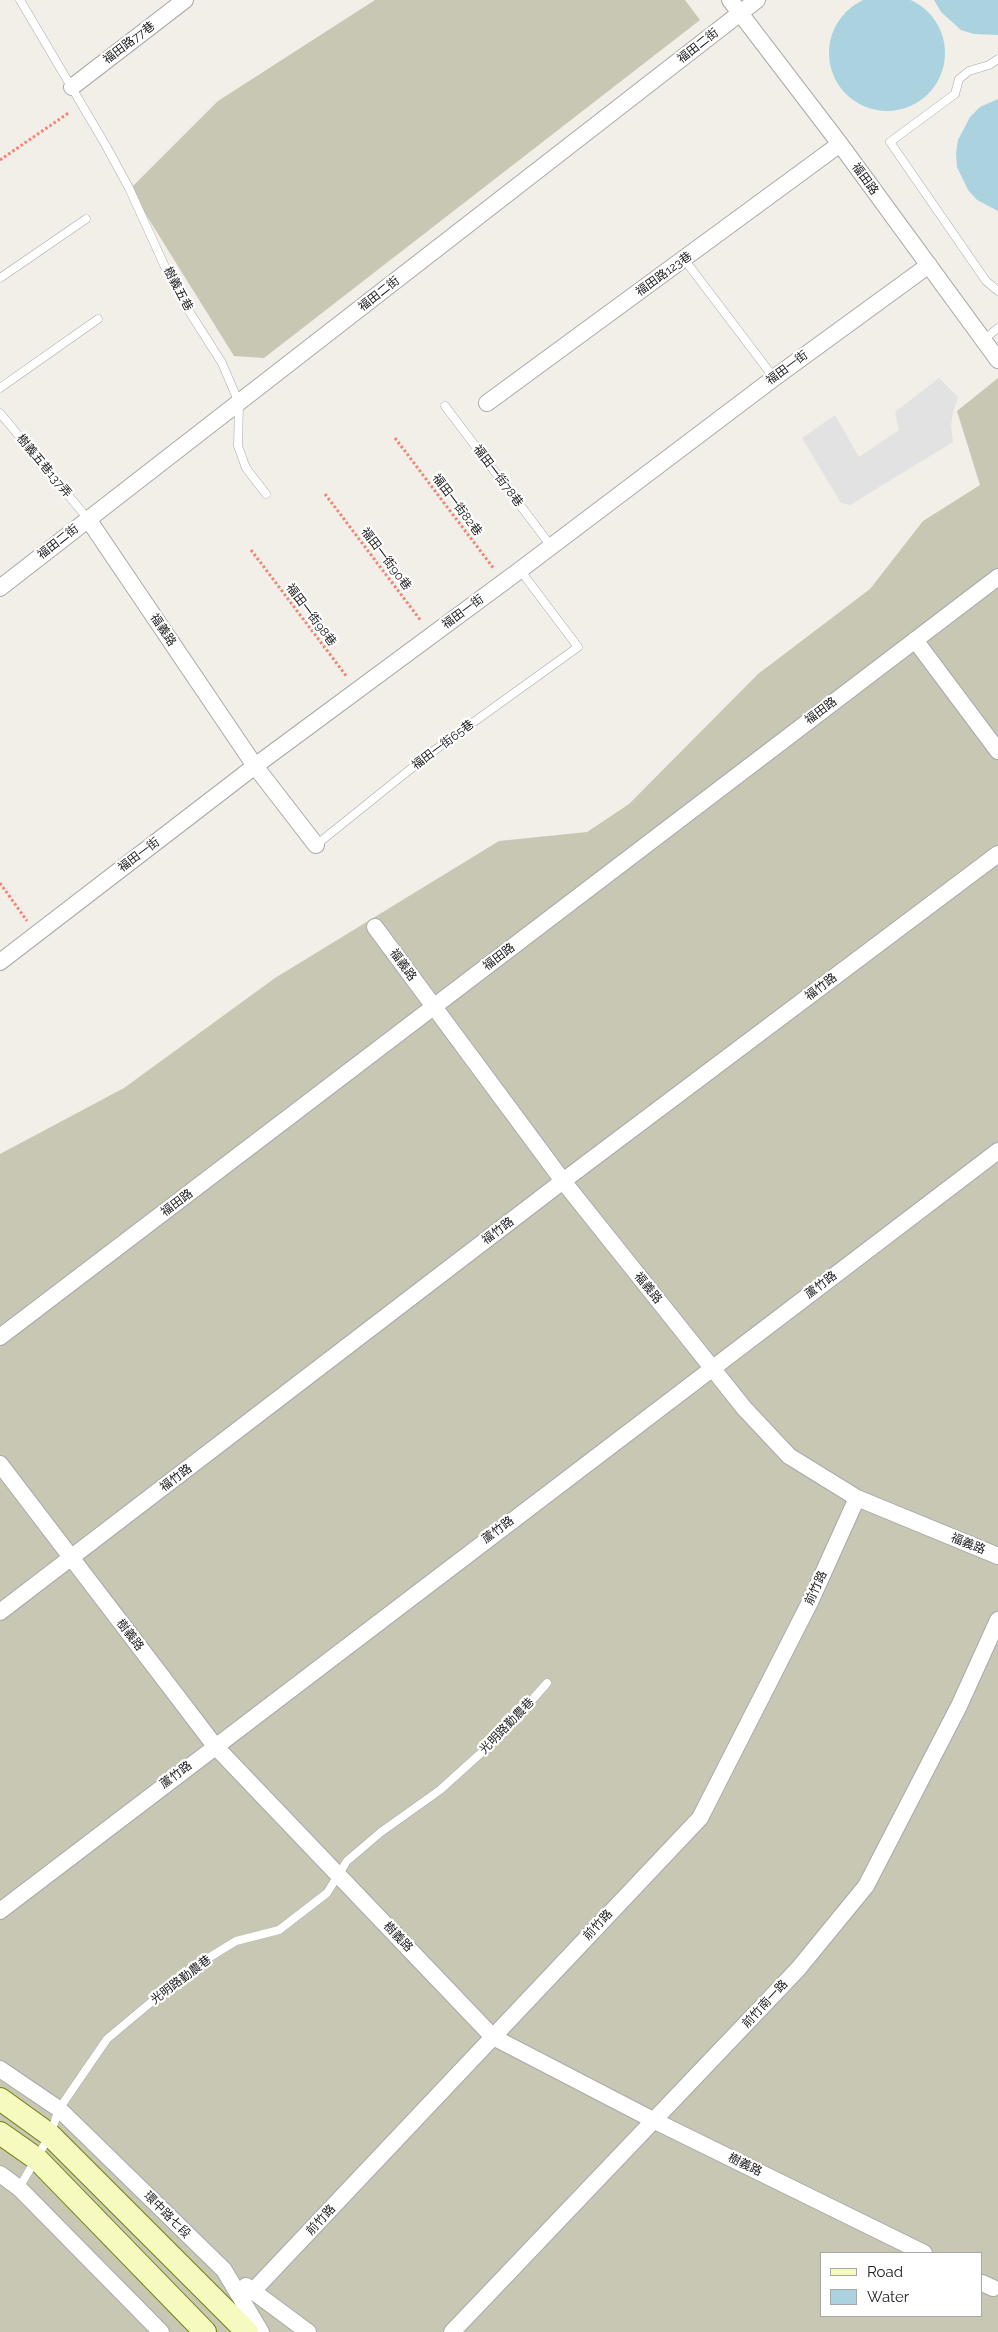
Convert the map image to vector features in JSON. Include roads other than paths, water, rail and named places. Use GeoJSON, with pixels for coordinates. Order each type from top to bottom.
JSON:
{"type":"FeatureCollection","features":[{"type":"Feature","properties":{"kind":"street","name":"福田路77巷"},"geometry":{"type":"LineString","coordinates":[[72,87],[185,0]]}},
{"type":"Feature","properties":{"kind":"street","name":"福田路"},"geometry":{"type":"LineString","coordinates":[[730,0],[840,144],[998,360]]}},
{"type":"Feature","properties":{"kind":"street","name":"福田二街"},"geometry":{"type":"LineString","coordinates":[[0,588],[757,0]]}},
{"type":"Feature","properties":{"kind":"street","name":"福田路123巷"},"geometry":{"type":"LineString","coordinates":[[487,403],[840,144]]}},
{"type":"Feature","properties":{"kind":"street","name":"福田一街"},"geometry":{"type":"LineString","coordinates":[[0,962],[255,766],[504,582],[774,378],[929,265]]}},
{"type":"Feature","properties":{"kind":"street","name":"福義路"},"geometry":{"type":"LineString","coordinates":[[88,519],[255,766]]}},
{"type":"Feature","properties":{"kind":"street","name":"福田路"},"geometry":{"type":"LineString","coordinates":[[0,1337],[998,577]]}},
{"type":"Feature","properties":{"kind":"street"},"geometry":{"type":"LineString","coordinates":[[915,640],[998,751]]}},
{"type":"Feature","properties":{"kind":"street","name":"福田一街65巷"},"geometry":{"type":"LineString","coordinates":[[255,766],[316,845]]}},
{"type":"Feature","properties":{"kind":"street","name":"福竹路"},"geometry":{"type":"LineString","coordinates":[[0,1612],[563,1181],[998,854]]}},
{"type":"Feature","properties":{"kind":"street","name":"福義路"},"geometry":{"type":"LineString","coordinates":[[375,927],[563,1181],[744,1408],[789,1456],[857,1498],[998,1556]]}},
{"type":"Feature","properties":{"kind":"street","name":"蘆竹路"},"geometry":{"type":"LineString","coordinates":[[0,1910],[998,1151]]}},
{"type":"Feature","properties":{"kind":"street","name":"樹義路"},"geometry":{"type":"LineString","coordinates":[[0,1464],[215,1746],[492,2037],[655,2121],[922,2252]]}},
{"type":"Feature","properties":{"kind":"street","name":"前竹路"},"geometry":{"type":"LineString","coordinates":[[253,2292],[700,1818],[811,1600],[857,1498]]}},
{"type":"Feature","properties":{"kind":"street","name":"前竹南一路"},"geometry":{"type":"LineString","coordinates":[[452,2332],[798,1969],[866,1886],[959,1706],[998,1620]]}},
{"type":"Feature","properties":{"kind":"street","name":"環中路七段"},"geometry":{"type":"LineString","coordinates":[[0,2069],[59,2108],[224,2270],[261,2332]]}},
{"type":"Feature","properties":{"kind":"street"},"geometry":{"type":"LineString","coordinates":[[0,2099],[50,2135],[247,2332]]}},
{"type":"Feature","properties":{"kind":"street"},"geometry":{"type":"LineString","coordinates":[[0,2133],[37,2160],[205,2332]]}},
{"type":"Feature","properties":{"kind":"street"},"geometry":{"type":"LineString","coordinates":[[0,2174],[19,2188],[161,2332]]}},
{"type":"Feature","properties":{"kind":"street"},"geometry":{"type":"LineString","coordinates":[[224,2270],[308,2332]]}},
{"type":"Feature","properties":{"kind":"lane","name":"樹義五巷"},"geometry":{"type":"LineString","coordinates":[[20,0],[129,188],[166,269],[187,308],[222,363],[239,403],[238,446],[246,468],[266,494]]}},
{"type":"Feature","properties":{"kind":"lane"},"geometry":{"type":"LineString","coordinates":[[998,59],[989,65],[969,71],[959,79],[955,94],[890,142],[986,281],[998,290]]}},
{"type":"Feature","properties":{"kind":"lane"},"geometry":{"type":"LineString","coordinates":[[0,278],[86,219]]}},
{"type":"Feature","properties":{"kind":"lane"},"geometry":{"type":"LineString","coordinates":[[684,259],[774,378]]}},
{"type":"Feature","properties":{"kind":"lane"},"geometry":{"type":"LineString","coordinates":[[0,388],[98,319]]}},
{"type":"Feature","properties":{"kind":"lane"},"geometry":{"type":"LineString","coordinates":[[983,340],[998,328]]}},
{"type":"Feature","properties":{"kind":"lane","name":"福田一街78巷"},"geometry":{"type":"LineString","coordinates":[[445,406],[552,546]]}},
{"type":"Feature","properties":{"kind":"lane","name":"樹義五巷137弄"},"geometry":{"type":"LineString","coordinates":[[0,413],[88,519]]}},
{"type":"Feature","properties":{"kind":"lane","name":"福田一街65巷"},"geometry":{"type":"LineString","coordinates":[[316,845],[428,755],[578,647],[520,570]]}},
{"type":"Feature","properties":{"kind":"lane","name":"光明路勤農巷"},"geometry":{"type":"LineString","coordinates":[[19,2188],[50,2135],[59,2108],[107,2039],[192,1968],[236,1941],[279,1930],[327,1893],[347,1861],[381,1832],[440,1790],[502,1734],[547,1684]]}},
{"type":"Feature","properties":{"kind":"water"},"geometry":{"type":"Polygon","coordinates":[[[865,-1],[909,-1],[928,12],[941,31],[944,42],[944,64],[941,75],[935,85],[919,101],[909,107],[898,110],[876,110],[865,107],[855,101],[839,85],[833,75],[830,64],[830,42],[833,31],[846,12],[865,-1]]]}},
{"type":"Feature","properties":{"kind":"water"},"geometry":{"type":"Polygon","coordinates":[[[934,0],[998,0],[998,35],[974,34],[961,30],[941,12],[934,0]]]}},
{"type":"Feature","properties":{"kind":"water"},"geometry":{"type":"Polygon","coordinates":[[[998,99],[998,211],[977,200],[968,190],[957,167],[956,153],[958,140],[970,117],[980,107],[998,99]]]}}]}
